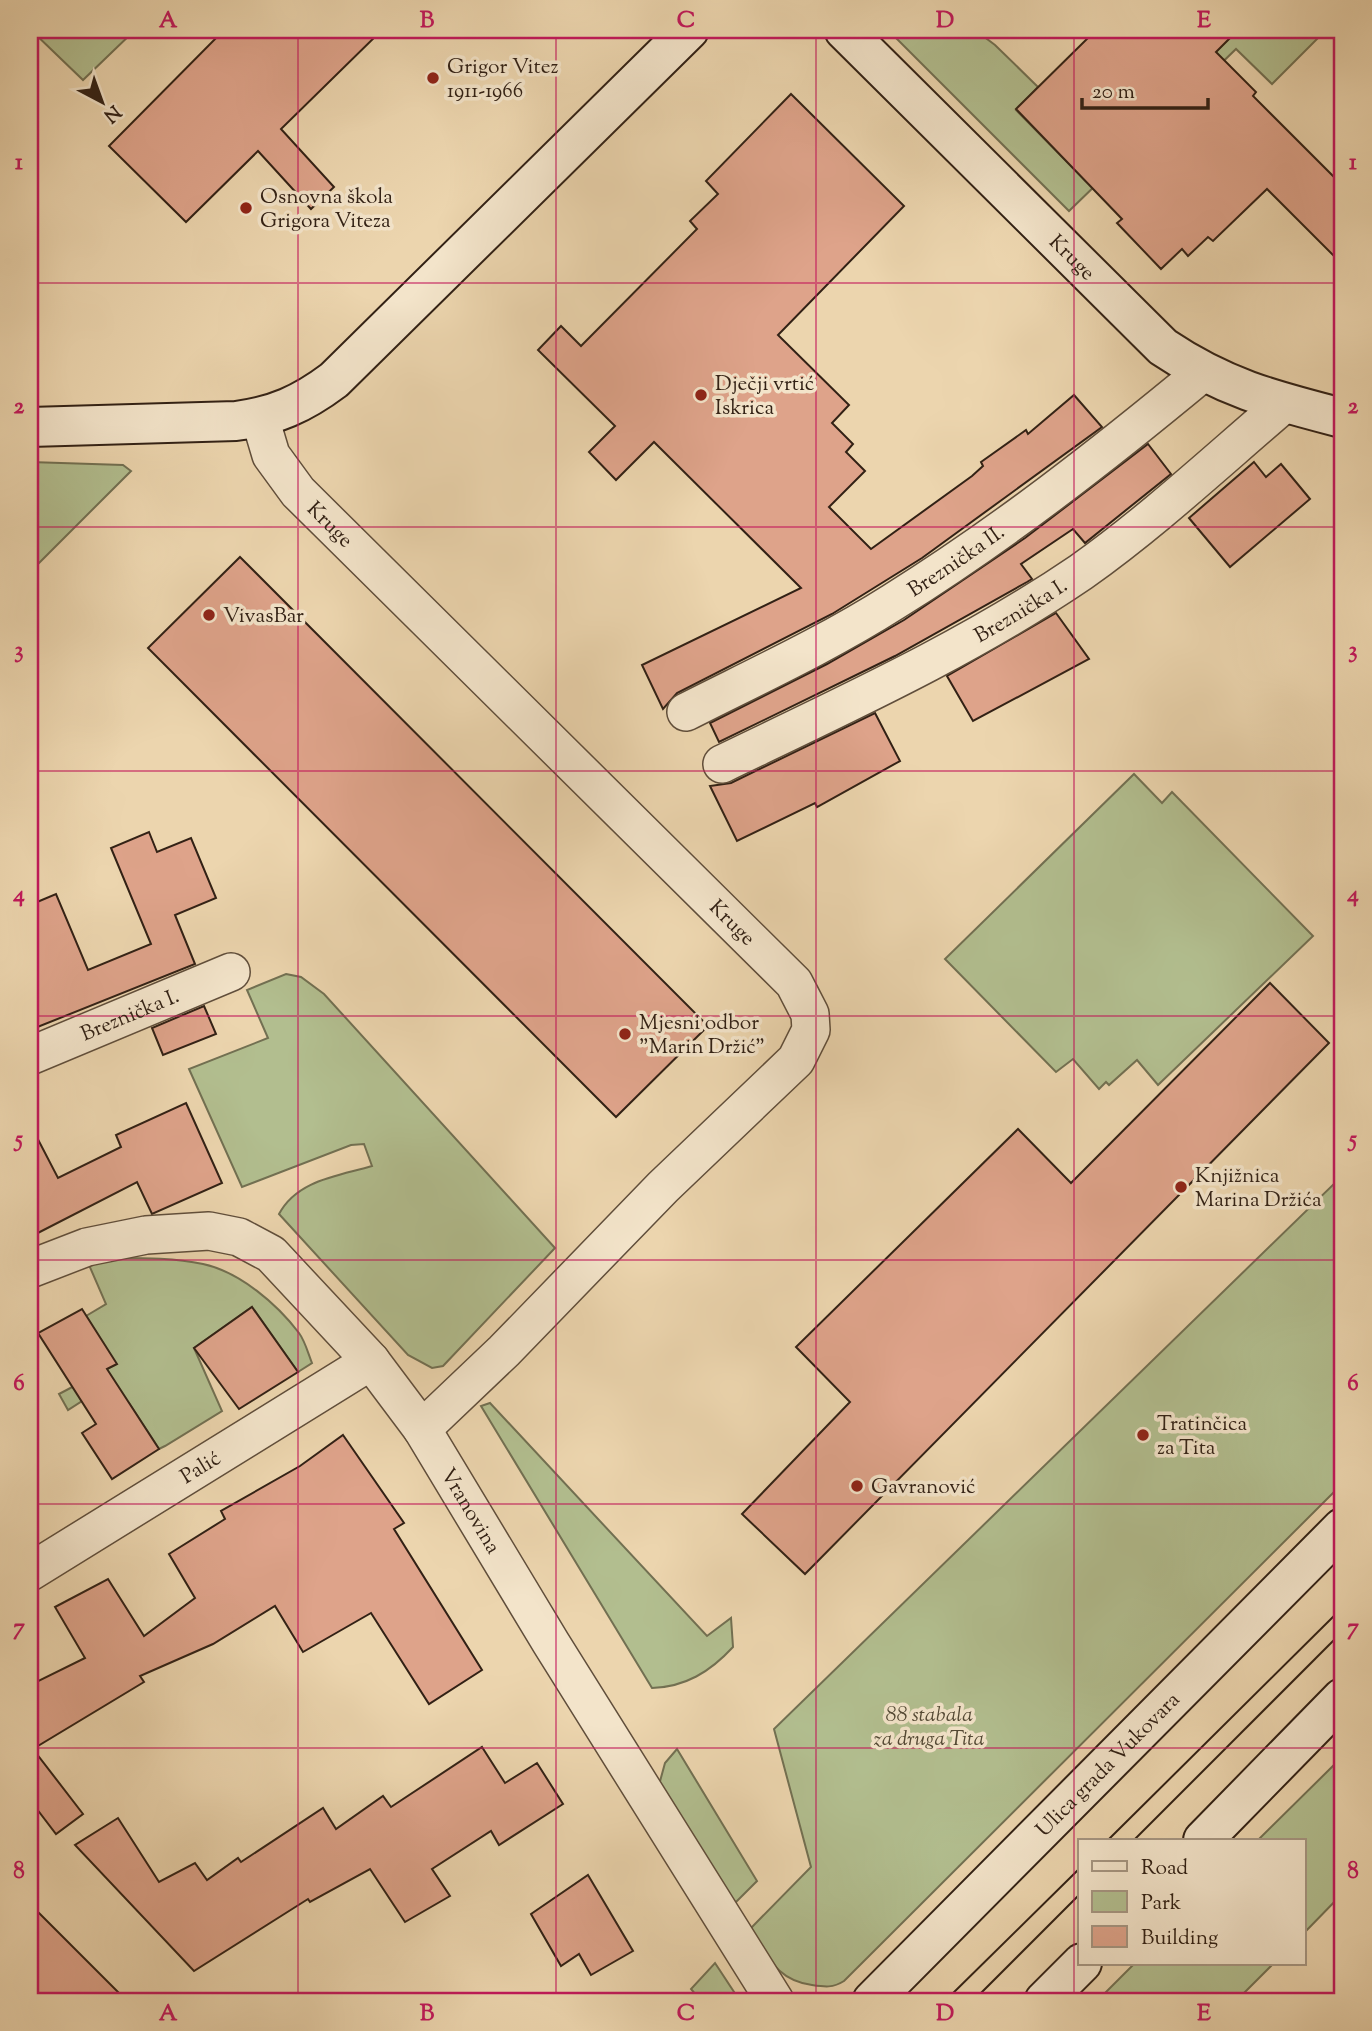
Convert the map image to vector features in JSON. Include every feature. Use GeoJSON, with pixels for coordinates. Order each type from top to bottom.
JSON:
{"type":"FeatureCollection","features":[{"type":"Feature","properties":{"kind":"street"},"geometry":{"type":"LineString","coordinates":[[30,427],[189,424],[260,418],[298,406],[334,380],[689,30]]}},
{"type":"Feature","properties":{"kind":"street","name":"Kruge"},"geometry":{"type":"LineString","coordinates":[[844,30],[1163,347],[1202,373],[1237,389],[1342,418]]}},
{"type":"Feature","properties":{"kind":"street","name":"Breznička II."},"geometry":{"type":"LineString","coordinates":[[686,712],[825,642],[893,602],[1055,491],[1202,373]]}},
{"type":"Feature","properties":{"kind":"street","name":"Breznička I."},"geometry":{"type":"LineString","coordinates":[[722,764],[925,665],[1059,586],[1117,545],[1285,403]]}},
{"type":"Feature","properties":{"kind":"street","name":"Kruge"},"geometry":{"type":"LineString","coordinates":[[260,418],[271,455],[298,492],[555,750],[794,983],[810,1014],[811,1030],[796,1060],[663,1187],[504,1351],[422,1429]]}},
{"type":"Feature","properties":{"kind":"street","name":"Breznička I."},"geometry":{"type":"LineString","coordinates":[[30,1056],[231,972]]}},
{"type":"Feature","properties":{"kind":"street","name":"Vranovina"},"geometry":{"type":"LineString","coordinates":[[30,1269],[87,1247],[146,1235],[209,1231],[239,1237],[271,1254],[371,1361],[422,1429],[551,1643],[775,2001]]}},
{"type":"Feature","properties":{"kind":"street","name":"Palić"},"geometry":{"type":"LineString","coordinates":[[30,1572],[371,1361]]}},
{"type":"Feature","properties":{"kind":"street","name":"Ulica grada Vukovara"},"geometry":{"type":"LineString","coordinates":[[872,2001],[1342,1528]]}},
{"type":"Feature","properties":{"kind":"street"},"geometry":{"type":"LineString","coordinates":[[1204,1839],[1342,1698]]}},
{"type":"Feature","properties":{"kind":"street"},"geometry":{"type":"LineString","coordinates":[[1044,2001],[1080,1965]]}},
{"type":"Feature","properties":{"kind":"green space"},"geometry":{"type":"Polygon","coordinates":[[[31,30],[135,30],[83,80],[31,30]]]}},
{"type":"Feature","properties":{"kind":"green space"},"geometry":{"type":"Polygon","coordinates":[[[888,30],[975,30],[995,45],[1038,87],[1016,110],[1085,180],[1238,30],[1326,30],[1272,84],[1236,49],[1069,211],[888,30]]]}},
{"type":"Feature","properties":{"kind":"green space"},"geometry":{"type":"Polygon","coordinates":[[[30,462],[123,465],[131,471],[30,572],[30,462]]]}},
{"type":"Feature","properties":{"kind":"green space"},"geometry":{"type":"Polygon","coordinates":[[[1134,774],[1162,803],[1172,792],[1313,936],[1158,1085],[1137,1060],[1109,1085],[1106,1082],[1099,1089],[1073,1059],[1056,1072],[945,959],[1134,774]]]}},
{"type":"Feature","properties":{"kind":"green space"},"geometry":{"type":"Polygon","coordinates":[[[286,974],[301,977],[324,994],[555,1248],[443,1366],[432,1368],[408,1355],[279,1214],[296,1194],[307,1187],[372,1166],[364,1144],[351,1145],[242,1187],[189,1069],[268,1038],[247,990],[286,974]]]}},
{"type":"Feature","properties":{"kind":"green space","name":"88 stabala za druga Tita"},"geometry":{"type":"Polygon","coordinates":[[[1342,1176],[1342,1484],[844,1981],[832,1986],[817,1986],[790,1978],[768,1958],[750,1929],[811,1867],[774,1729],[1342,1176]]]}},
{"type":"Feature","properties":{"kind":"green space"},"geometry":{"type":"Polygon","coordinates":[[[117,1258],[192,1262],[231,1274],[257,1291],[290,1322],[303,1340],[312,1363],[298,1372],[252,1307],[194,1348],[222,1411],[165,1446],[159,1449],[129,1403],[104,1387],[68,1410],[59,1394],[116,1364],[86,1316],[106,1304],[89,1265],[117,1258]]]}},
{"type":"Feature","properties":{"kind":"green space"},"geometry":{"type":"Polygon","coordinates":[[[490,1403],[707,1636],[731,1618],[733,1647],[724,1656],[706,1671],[686,1681],[652,1688],[481,1406],[490,1403]]]}},
{"type":"Feature","properties":{"kind":"green space"},"geometry":{"type":"Polygon","coordinates":[[[677,1749],[757,1881],[736,1902],[732,1902],[659,1785],[665,1763],[677,1749]]]}},
{"type":"Feature","properties":{"kind":"green space"},"geometry":{"type":"Polygon","coordinates":[[[1342,1757],[1342,1894],[1306,1931],[1306,1839],[1259,1839],[1342,1757]]]}},
{"type":"Feature","properties":{"kind":"green space"},"geometry":{"type":"Polygon","coordinates":[[[715,1963],[740,2001],[701,2001],[691,1989],[715,1963]]]}},
{"type":"Feature","properties":{"kind":"green space"},"geometry":{"type":"Polygon","coordinates":[[[1133,1965],[1272,1965],[1236,2001],[1097,2001],[1133,1965]]]}},
{"type":"Feature","properties":{"kind":"building","name":"Osnovna škola Grigora Viteza"},"geometry":{"type":"Polygon","coordinates":[[[224,30],[382,30],[281,129],[334,187],[311,209],[258,151],[186,222],[109,146],[224,30]]]}},
{"type":"Feature","properties":{"kind":"building"},"geometry":{"type":"Polygon","coordinates":[[[1096,30],[1238,30],[1216,52],[1256,92],[1253,96],[1342,185],[1342,264],[1267,189],[1213,241],[1208,237],[1188,256],[1182,249],[1161,269],[1117,223],[1122,219],[1016,109],[1096,30]]]}},
{"type":"Feature","properties":{"kind":"building"},"geometry":{"type":"Polygon","coordinates":[[[791,94],[904,206],[778,335],[849,405],[832,423],[853,444],[846,452],[865,471],[829,507],[871,549],[972,476],[983,466],[981,462],[1026,430],[1028,434],[1074,395],[1102,427],[922,558],[832,614],[677,693],[663,709],[642,665],[801,588],[654,442],[616,480],[589,452],[615,426],[538,350],[561,326],[581,346],[697,229],[690,221],[718,194],[706,181],[791,94]]]}},
{"type":"Feature","properties":{"kind":"building"},"geometry":{"type":"Polygon","coordinates":[[[1148,444],[1171,474],[1085,543],[1073,529],[1021,564],[1032,579],[895,656],[719,742],[710,723],[827,664],[904,620],[1025,538],[1148,444]]]}},
{"type":"Feature","properties":{"kind":"building"},"geometry":{"type":"Polygon","coordinates":[[[1254,462],[1266,477],[1281,464],[1310,499],[1230,567],[1189,518],[1254,462]]]}},
{"type":"Feature","properties":{"kind":"building"},"geometry":{"type":"Polygon","coordinates":[[[240,557],[708,1026],[616,1117],[148,648],[240,557]]]}},
{"type":"Feature","properties":{"kind":"building"},"geometry":{"type":"Polygon","coordinates":[[[1056,613],[1089,659],[973,721],[947,676],[1056,613]]]}},
{"type":"Feature","properties":{"kind":"building"},"geometry":{"type":"Polygon","coordinates":[[[875,713],[900,761],[817,807],[815,803],[737,841],[710,786],[731,783],[875,713]]]}},
{"type":"Feature","properties":{"kind":"building"},"geometry":{"type":"Polygon","coordinates":[[[149,832],[157,852],[191,838],[216,898],[175,915],[195,964],[30,1030],[30,905],[56,894],[88,970],[151,944],[111,848],[149,832]]]}},
{"type":"Feature","properties":{"kind":"building"},"geometry":{"type":"Polygon","coordinates":[[[1270,983],[1329,1043],[805,1574],[742,1514],[850,1402],[796,1347],[1018,1129],[1071,1183],[1270,983]]]}},
{"type":"Feature","properties":{"kind":"building"},"geometry":{"type":"Polygon","coordinates":[[[204,1006],[216,1034],[163,1055],[152,1028],[204,1006]]]}},
{"type":"Feature","properties":{"kind":"building"},"geometry":{"type":"Polygon","coordinates":[[[186,1103],[222,1183],[152,1214],[137,1182],[30,1237],[30,1124],[58,1178],[121,1147],[116,1135],[186,1103]]]}},
{"type":"Feature","properties":{"kind":"building"},"geometry":{"type":"Polygon","coordinates":[[[252,1307],[298,1372],[239,1409],[194,1348],[252,1307]]]}},
{"type":"Feature","properties":{"kind":"building"},"geometry":{"type":"Polygon","coordinates":[[[82,1309],[117,1364],[107,1369],[159,1449],[112,1479],[82,1433],[96,1424],[38,1333],[82,1309]]]}},
{"type":"Feature","properties":{"kind":"building"},"geometry":{"type":"Polygon","coordinates":[[[343,1435],[404,1523],[394,1529],[482,1670],[429,1704],[371,1613],[303,1652],[275,1606],[213,1644],[140,1676],[144,1682],[33,1749],[83,1814],[56,1834],[30,1800],[30,1685],[85,1658],[55,1607],[108,1579],[144,1636],[195,1598],[169,1554],[225,1519],[221,1511],[300,1466],[343,1435]]]}},
{"type":"Feature","properties":{"kind":"building"},"geometry":{"type":"Polygon","coordinates":[[[482,1747],[505,1783],[537,1763],[563,1804],[499,1845],[491,1831],[432,1869],[450,1896],[405,1922],[370,1869],[310,1902],[308,1899],[194,1971],[75,1845],[118,1818],[159,1882],[195,1863],[207,1880],[238,1858],[241,1862],[323,1808],[336,1829],[383,1796],[391,1807],[482,1747]]]}},
{"type":"Feature","properties":{"kind":"building"},"geometry":{"type":"Polygon","coordinates":[[[588,1875],[633,1951],[591,1975],[579,1954],[561,1966],[531,1914],[588,1875]]]}},
{"type":"Feature","properties":{"kind":"building"},"geometry":{"type":"Polygon","coordinates":[[[30,1904],[127,2001],[30,2001],[30,1904]]]}},
{"type":"Feature","properties":{"kind":"tram line"},"geometry":{"type":"LineString","coordinates":[[1109,1839],[1342,1608]]}},
{"type":"Feature","properties":{"kind":"tram line"},"geometry":{"type":"LineString","coordinates":[[1135,1839],[1342,1632]]}},
{"type":"Feature","properties":{"kind":"tram line"},"geometry":{"type":"LineString","coordinates":[[945,2001],[1078,1870]]}},
{"type":"Feature","properties":{"kind":"tram line"},"geometry":{"type":"LineString","coordinates":[[973,2001],[1078,1896]]}},
{"type":"Feature","properties":{"kind":"place","name":"Grigor Vitez 1911-1966"},"geometry":{"type":"Point","coordinates":[433,78]}},
{"type":"Feature","properties":{"kind":"place","name":"Osnovna škola Grigora Viteza"},"geometry":{"type":"Point","coordinates":[246,208]}},
{"type":"Feature","properties":{"kind":"place","name":"Dječji vrtić Iskrica"},"geometry":{"type":"Point","coordinates":[701,395]}},
{"type":"Feature","properties":{"kind":"place","name":"VivasBar"},"geometry":{"type":"Point","coordinates":[209,615]}},
{"type":"Feature","properties":{"kind":"place","name":"Mjesni odbor \"Marin Držić\""},"geometry":{"type":"Point","coordinates":[625,1034]}},
{"type":"Feature","properties":{"kind":"place","name":"Knjižnica Marina Držića"},"geometry":{"type":"Point","coordinates":[1181,1187]}},
{"type":"Feature","properties":{"kind":"place","name":"Tratinčica za Tita"},"geometry":{"type":"Point","coordinates":[1143,1435]}},
{"type":"Feature","properties":{"kind":"place","name":"Gavranović"},"geometry":{"type":"Point","coordinates":[857,1486]}}]}
